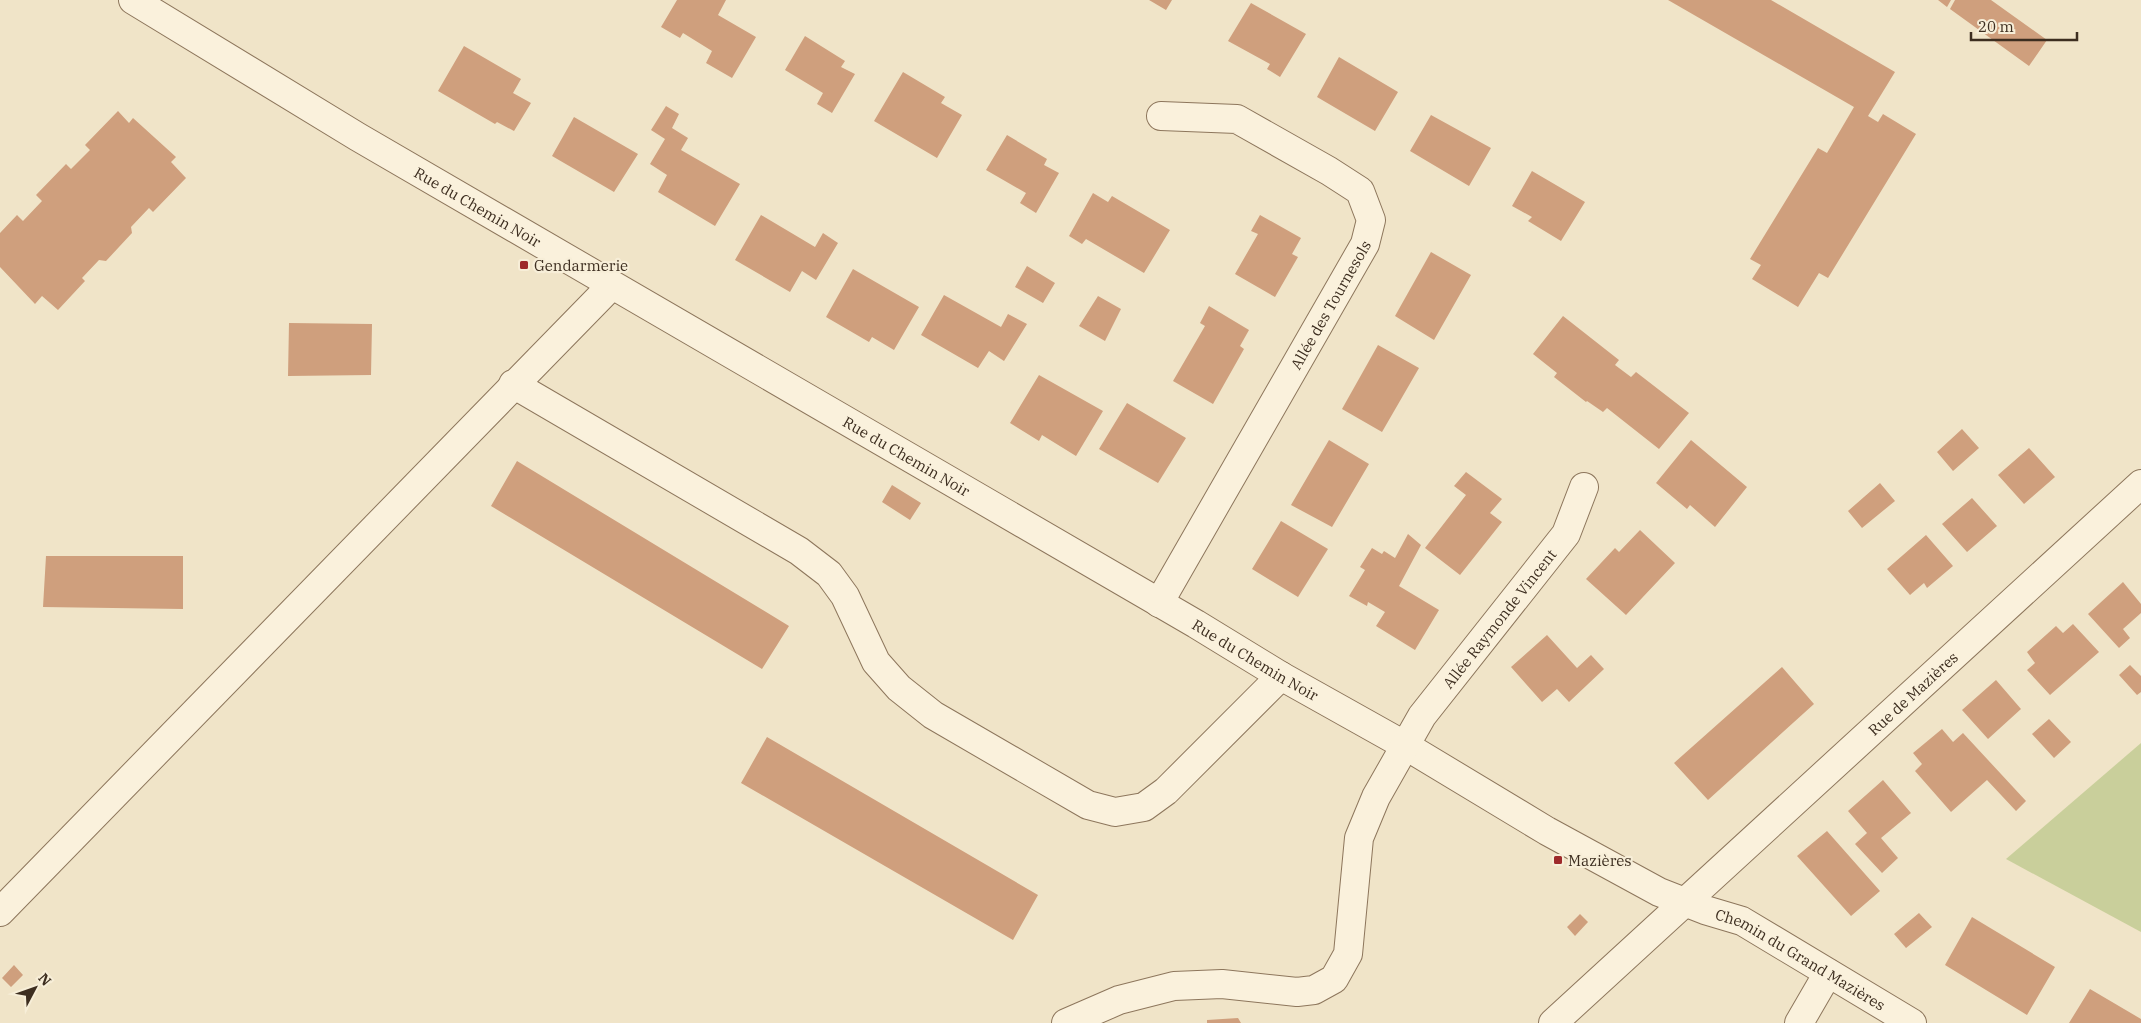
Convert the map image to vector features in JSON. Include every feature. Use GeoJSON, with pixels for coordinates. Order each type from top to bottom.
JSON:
{"type":"FeatureCollection","features":[{"type":"Feature","properties":{"kind":"street","name":"Rue du Chemin Noir"},"geometry":{"type":"LineString","coordinates":[[133,0],[358,137],[1160,603],[1280,676],[1406,746],[1547,831],[1659,892],[1685,902]]}},
{"type":"Feature","properties":{"kind":"street","name":"Allée des Tournesols"},"geometry":{"type":"LineString","coordinates":[[1160,603],[1365,244],[1371,220],[1360,191],[1329,171],[1237,119],[1162,116]]}},
{"type":"Feature","properties":{"kind":"street"},"geometry":{"type":"LineString","coordinates":[[0,912],[513,384],[612,285]]}},
{"type":"Feature","properties":{"kind":"street"},"geometry":{"type":"LineString","coordinates":[[513,384],[799,551],[829,574],[845,596],[876,662],[900,688],[933,715],[1088,806],[1115,812],[1144,807],[1166,791],[1280,676]]}},
{"type":"Feature","properties":{"kind":"street","name":"Rue de Mazières"},"geometry":{"type":"LineString","coordinates":[[1553,1023],[2141,484]]}},
{"type":"Feature","properties":{"kind":"street","name":"Allée Raymonde Vincent"},"geometry":{"type":"LineString","coordinates":[[1066,1023],[1119,1000],[1174,986],[1222,984],[1297,992],[1314,990],[1334,979],[1348,954],[1359,838],[1376,797],[1422,716],[1566,534],[1584,487]]}},
{"type":"Feature","properties":{"kind":"street","name":"Chemin du Grand Mazières"},"geometry":{"type":"LineString","coordinates":[[1685,902],[1742,921],[1912,1023]]}},
{"type":"Feature","properties":{"kind":"street"},"geometry":{"type":"LineString","coordinates":[[1799,1023],[1828,973]]}},
{"type":"Feature","properties":{"kind":"green space"},"geometry":{"type":"Polygon","coordinates":[[[2141,743],[2141,932],[2006,859],[2141,743]]]}},
{"type":"Feature","properties":{"kind":"building"},"geometry":{"type":"Polygon","coordinates":[[[677,0],[726,0],[718,15],[756,37],[732,78],[706,63],[712,51],[683,33],[680,38],[661,27],[677,0]]]}},
{"type":"Feature","properties":{"kind":"building"},"geometry":{"type":"Polygon","coordinates":[[[1149,0],[1172,0],[1166,10],[1149,0]]]}},
{"type":"Feature","properties":{"kind":"building"},"geometry":{"type":"Polygon","coordinates":[[[1668,0],[1771,0],[1895,72],[1868,116],[1878,122],[1883,114],[1916,134],[1828,278],[1819,273],[1798,307],[1752,279],[1761,265],[1750,259],[1818,148],[1827,153],[1854,107],[1668,0]]]}},
{"type":"Feature","properties":{"kind":"building"},"geometry":{"type":"Polygon","coordinates":[[[1938,0],[1951,0],[1947,7],[1938,0]]]}},
{"type":"Feature","properties":{"kind":"building"},"geometry":{"type":"Polygon","coordinates":[[[1955,0],[1991,0],[2047,40],[2029,66],[1950,9],[1955,0]]]}},
{"type":"Feature","properties":{"kind":"building"},"geometry":{"type":"Polygon","coordinates":[[[1251,3],[1306,34],[1280,77],[1267,69],[1270,64],[1228,41],[1251,3]]]}},
{"type":"Feature","properties":{"kind":"building"},"geometry":{"type":"Polygon","coordinates":[[[805,36],[845,61],[841,67],[855,74],[832,113],[817,104],[823,93],[785,70],[805,36]]]}},
{"type":"Feature","properties":{"kind":"building"},"geometry":{"type":"Polygon","coordinates":[[[464,46],[521,79],[513,93],[531,103],[514,131],[497,122],[495,124],[438,91],[464,46]]]}},
{"type":"Feature","properties":{"kind":"building"},"geometry":{"type":"Polygon","coordinates":[[[1339,57],[1398,92],[1375,131],[1317,97],[1339,57]]]}},
{"type":"Feature","properties":{"kind":"building"},"geometry":{"type":"Polygon","coordinates":[[[903,72],[945,97],[941,103],[962,115],[937,158],[874,121],[903,72]]]}},
{"type":"Feature","properties":{"kind":"building"},"geometry":{"type":"Polygon","coordinates":[[[666,106],[679,114],[672,128],[688,138],[681,150],[740,184],[715,226],[658,192],[667,175],[650,164],[665,139],[651,130],[666,106]]]}},
{"type":"Feature","properties":{"kind":"building"},"geometry":{"type":"Polygon","coordinates":[[[118,111],[129,123],[133,118],[176,157],[171,162],[186,178],[153,212],[149,208],[131,227],[132,233],[106,261],[99,260],[82,278],[85,281],[58,310],[42,296],[35,304],[0,267],[0,233],[17,215],[23,221],[42,201],[36,195],[66,164],[71,169],[90,150],[85,145],[118,111]]]}},
{"type":"Feature","properties":{"kind":"building"},"geometry":{"type":"Polygon","coordinates":[[[1431,115],[1491,148],[1469,186],[1410,151],[1431,115]]]}},
{"type":"Feature","properties":{"kind":"building"},"geometry":{"type":"Polygon","coordinates":[[[574,117],[638,154],[614,192],[552,156],[574,117]]]}},
{"type":"Feature","properties":{"kind":"building"},"geometry":{"type":"Polygon","coordinates":[[[1007,135],[1047,159],[1044,165],[1059,173],[1036,213],[1020,203],[1026,193],[986,170],[1007,135]]]}},
{"type":"Feature","properties":{"kind":"building"},"geometry":{"type":"Polygon","coordinates":[[[1532,171],[1585,202],[1561,241],[1528,221],[1532,217],[1512,206],[1532,171]]]}},
{"type":"Feature","properties":{"kind":"building"},"geometry":{"type":"Polygon","coordinates":[[[1093,193],[1108,202],[1112,196],[1170,230],[1144,273],[1086,239],[1082,244],[1069,236],[1093,193]]]}},
{"type":"Feature","properties":{"kind":"building"},"geometry":{"type":"Polygon","coordinates":[[[761,215],[815,247],[823,233],[838,243],[816,280],[802,271],[790,292],[735,260],[761,215]]]}},
{"type":"Feature","properties":{"kind":"building"},"geometry":{"type":"Polygon","coordinates":[[[1260,215],[1301,238],[1292,254],[1298,257],[1275,297],[1235,274],[1258,234],[1251,231],[1260,215]]]}},
{"type":"Feature","properties":{"kind":"building"},"geometry":{"type":"Polygon","coordinates":[[[1431,252],[1471,275],[1434,340],[1395,316],[1431,252]]]}},
{"type":"Feature","properties":{"kind":"building"},"geometry":{"type":"Polygon","coordinates":[[[1027,266],[1055,283],[1043,303],[1015,287],[1027,266]]]}},
{"type":"Feature","properties":{"kind":"building"},"geometry":{"type":"Polygon","coordinates":[[[853,269],[919,307],[894,350],[872,337],[869,342],[826,317],[853,269]]]}},
{"type":"Feature","properties":{"kind":"building"},"geometry":{"type":"Polygon","coordinates":[[[944,295],[1001,327],[1008,314],[1027,324],[1004,361],[989,351],[978,368],[921,335],[944,295]]]}},
{"type":"Feature","properties":{"kind":"building"},"geometry":{"type":"Polygon","coordinates":[[[1098,296],[1121,309],[1105,341],[1079,326],[1098,296]]]}},
{"type":"Feature","properties":{"kind":"building"},"geometry":{"type":"Polygon","coordinates":[[[1209,306],[1249,330],[1240,346],[1244,349],[1213,404],[1173,381],[1205,326],[1200,323],[1209,306]]]}},
{"type":"Feature","properties":{"kind":"building"},"geometry":{"type":"Polygon","coordinates":[[[1563,316],[1619,360],[1615,365],[1631,377],[1636,372],[1689,413],[1659,449],[1607,408],[1603,412],[1586,402],[1554,377],[1557,373],[1533,354],[1563,316]]]}},
{"type":"Feature","properties":{"kind":"building"},"geometry":{"type":"Polygon","coordinates":[[[289,323],[372,324],[371,375],[288,376],[289,323]]]}},
{"type":"Feature","properties":{"kind":"building"},"geometry":{"type":"Polygon","coordinates":[[[1378,345],[1419,368],[1382,432],[1342,409],[1378,345]]]}},
{"type":"Feature","properties":{"kind":"building"},"geometry":{"type":"Polygon","coordinates":[[[1039,375],[1103,411],[1076,456],[1042,435],[1039,441],[1010,423],[1039,375]]]}},
{"type":"Feature","properties":{"kind":"building"},"geometry":{"type":"Polygon","coordinates":[[[1127,403],[1186,438],[1158,483],[1099,449],[1127,403]]]}},
{"type":"Feature","properties":{"kind":"building"},"geometry":{"type":"Polygon","coordinates":[[[1962,429],[1979,448],[1953,471],[1937,452],[1962,429]]]}},
{"type":"Feature","properties":{"kind":"building"},"geometry":{"type":"Polygon","coordinates":[[[1329,440],[1369,464],[1332,527],[1291,505],[1329,440]]]}},
{"type":"Feature","properties":{"kind":"building"},"geometry":{"type":"Polygon","coordinates":[[[1691,440],[1747,487],[1715,527],[1690,505],[1687,509],[1656,483],[1691,440]]]}},
{"type":"Feature","properties":{"kind":"building"},"geometry":{"type":"Polygon","coordinates":[[[2029,448],[2055,477],[2024,504],[1998,475],[2029,448]]]}},
{"type":"Feature","properties":{"kind":"building"},"geometry":{"type":"Polygon","coordinates":[[[517,461],[789,626],[762,669],[491,506],[517,461]]]}},
{"type":"Feature","properties":{"kind":"building"},"geometry":{"type":"Polygon","coordinates":[[[1466,472],[1502,499],[1490,513],[1502,522],[1460,575],[1425,548],[1466,495],[1454,486],[1466,472]]]}},
{"type":"Feature","properties":{"kind":"building"},"geometry":{"type":"Polygon","coordinates":[[[1880,483],[1895,501],[1862,528],[1848,511],[1880,483]]]}},
{"type":"Feature","properties":{"kind":"building"},"geometry":{"type":"Polygon","coordinates":[[[892,485],[921,503],[910,520],[882,502],[892,485]]]}},
{"type":"Feature","properties":{"kind":"building"},"geometry":{"type":"Polygon","coordinates":[[[1972,498],[1997,526],[1967,552],[1942,524],[1972,498]]]}},
{"type":"Feature","properties":{"kind":"building"},"geometry":{"type":"Polygon","coordinates":[[[1281,521],[1328,549],[1298,597],[1252,569],[1281,521]]]}},
{"type":"Feature","properties":{"kind":"building"},"geometry":{"type":"Polygon","coordinates":[[[1640,530],[1675,563],[1626,615],[1586,579],[1615,548],[1619,552],[1640,530]]]}},
{"type":"Feature","properties":{"kind":"building"},"geometry":{"type":"Polygon","coordinates":[[[1408,534],[1421,545],[1399,586],[1439,610],[1415,650],[1376,626],[1385,612],[1368,602],[1367,606],[1349,596],[1365,570],[1360,567],[1372,548],[1382,554],[1384,551],[1395,558],[1408,534]]]}},
{"type":"Feature","properties":{"kind":"building"},"geometry":{"type":"Polygon","coordinates":[[[1926,535],[1953,566],[1927,588],[1924,583],[1910,595],[1887,569],[1926,535]]]}},
{"type":"Feature","properties":{"kind":"building"},"geometry":{"type":"Polygon","coordinates":[[[46,556],[183,556],[183,609],[43,607],[46,556]]]}},
{"type":"Feature","properties":{"kind":"building"},"geometry":{"type":"Polygon","coordinates":[[[2123,582],[2141,604],[2141,613],[2123,629],[2130,638],[2119,648],[2088,614],[2123,582]]]}},
{"type":"Feature","properties":{"kind":"building"},"geometry":{"type":"Polygon","coordinates":[[[2073,624],[2099,652],[2050,695],[2027,670],[2035,663],[2027,652],[2056,626],[2063,633],[2073,624]]]}},
{"type":"Feature","properties":{"kind":"building"},"geometry":{"type":"Polygon","coordinates":[[[1547,635],[1577,668],[1591,655],[1604,669],[1569,702],[1557,689],[1542,702],[1511,667],[1547,635]]]}},
{"type":"Feature","properties":{"kind":"building"},"geometry":{"type":"Polygon","coordinates":[[[2130,665],[2141,676],[2141,692],[2137,695],[2119,675],[2130,665]]]}},
{"type":"Feature","properties":{"kind":"building"},"geometry":{"type":"Polygon","coordinates":[[[1782,667],[1814,704],[1708,800],[1674,763],[1782,667]]]}},
{"type":"Feature","properties":{"kind":"building"},"geometry":{"type":"Polygon","coordinates":[[[1996,680],[2021,709],[1988,739],[1962,710],[1996,680]]]}},
{"type":"Feature","properties":{"kind":"building"},"geometry":{"type":"Polygon","coordinates":[[[2049,719],[2071,742],[2054,758],[2032,734],[2049,719]]]}},
{"type":"Feature","properties":{"kind":"building"},"geometry":{"type":"Polygon","coordinates":[[[1942,729],[1953,742],[1963,733],[2026,801],[2016,811],[1987,780],[1951,812],[1915,771],[1922,764],[1913,753],[1942,729]]]}},
{"type":"Feature","properties":{"kind":"building"},"geometry":{"type":"Polygon","coordinates":[[[767,737],[1038,895],[1013,940],[741,783],[767,737]]]}},
{"type":"Feature","properties":{"kind":"building"},"geometry":{"type":"Polygon","coordinates":[[[1883,780],[1911,813],[1881,838],[1898,858],[1882,873],[1855,844],[1867,833],[1848,811],[1883,780]]]}},
{"type":"Feature","properties":{"kind":"building"},"geometry":{"type":"Polygon","coordinates":[[[1827,831],[1880,891],[1851,916],[1797,856],[1827,831]]]}},
{"type":"Feature","properties":{"kind":"building"},"geometry":{"type":"Polygon","coordinates":[[[1919,913],[1932,927],[1906,948],[1894,934],[1919,913]]]}},
{"type":"Feature","properties":{"kind":"building"},"geometry":{"type":"Polygon","coordinates":[[[1580,914],[1588,922],[1575,936],[1567,927],[1580,914]]]}},
{"type":"Feature","properties":{"kind":"building"},"geometry":{"type":"Polygon","coordinates":[[[1972,917],[2055,967],[2027,1015],[1945,965],[1972,917]]]}},
{"type":"Feature","properties":{"kind":"building"},"geometry":{"type":"Polygon","coordinates":[[[14,965],[23,975],[11,987],[2,978],[14,965]]]}},
{"type":"Feature","properties":{"kind":"building"},"geometry":{"type":"Polygon","coordinates":[[[2090,989],[2141,1019],[2141,1023],[2069,1023],[2090,989]]]}},
{"type":"Feature","properties":{"kind":"building"},"geometry":{"type":"Polygon","coordinates":[[[1238,1018],[1241,1023],[1207,1023],[1207,1020],[1238,1018]]]}},
{"type":"Feature","properties":{"kind":"place","name":"Gendarmerie"},"geometry":{"type":"Point","coordinates":[524,265]}},
{"type":"Feature","properties":{"kind":"place","name":"Mazières"},"geometry":{"type":"Point","coordinates":[1558,860]}}]}
